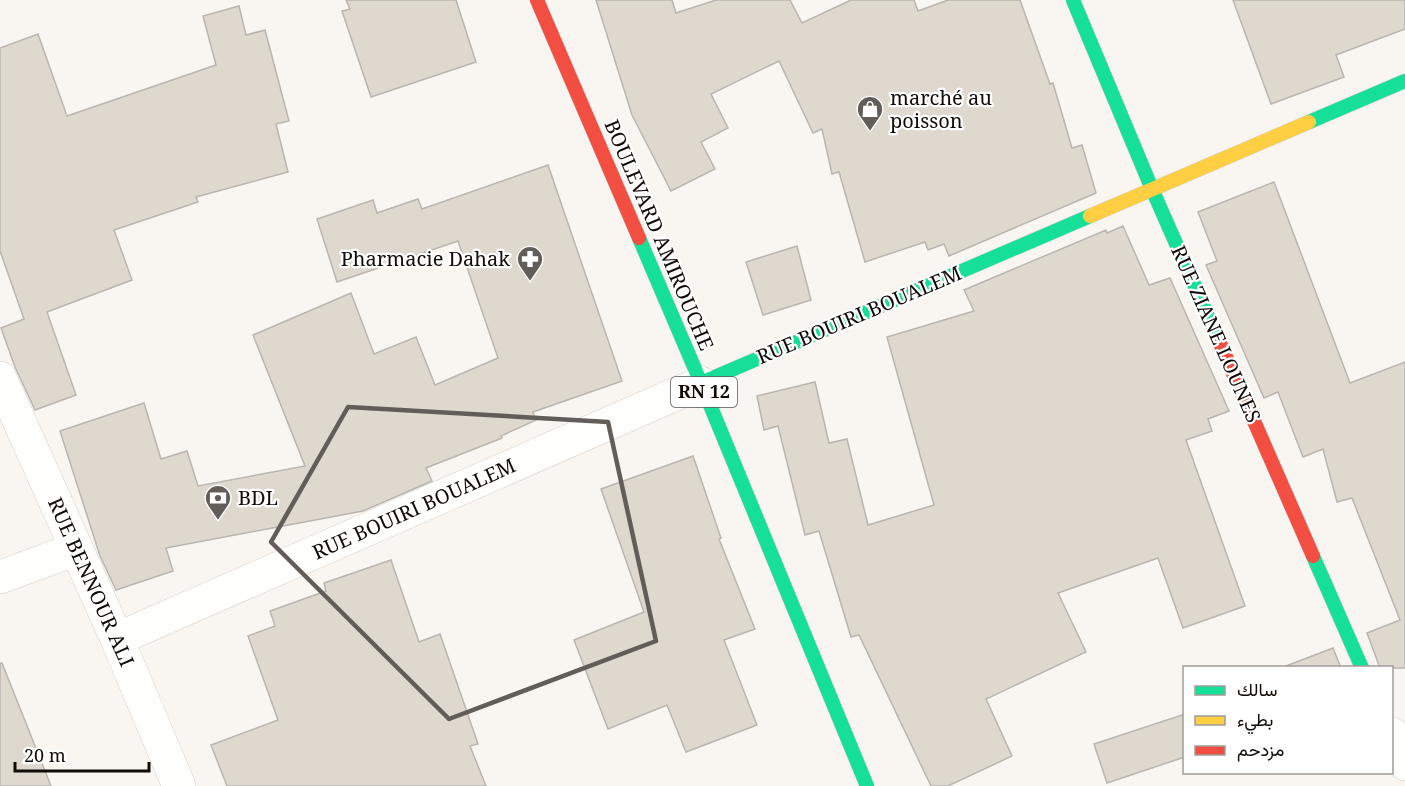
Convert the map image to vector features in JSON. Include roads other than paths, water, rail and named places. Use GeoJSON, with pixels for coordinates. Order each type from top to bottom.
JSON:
{"type":"FeatureCollection","features":[{"type":"Feature","properties":{"kind":"main road","name":"BOULEVARD AMIROUCHE"},"geometry":{"type":"LineString","coordinates":[[537,0],[701,383],[867,786]]}},
{"type":"Feature","properties":{"kind":"main road","name":"RUE ZIANE LOUNES"},"geometry":{"type":"LineString","coordinates":[[1073,0],[1152,189],[1361,666]]}},
{"type":"Feature","properties":{"kind":"main road","name":"RUE BOUIRI BOUALEM"},"geometry":{"type":"LineString","coordinates":[[701,383],[1405,81]]}},
{"type":"Feature","properties":{"kind":"street","name":"RUE BENNOUR ALI"},"geometry":{"type":"LineString","coordinates":[[0,378],[117,639],[179,786]]}},
{"type":"Feature","properties":{"kind":"street","name":"RUE BOUIRI BOUALEM"},"geometry":{"type":"LineString","coordinates":[[117,639],[701,383]]}},
{"type":"Feature","properties":{"kind":"street"},"geometry":{"type":"LineString","coordinates":[[0,577],[76,549]]}},
{"type":"Feature","properties":{"kind":"street"},"geometry":{"type":"LineString","coordinates":[[1393,736],[1405,764]]}},
{"type":"Feature","properties":{"kind":"place","name":"marché au poisson"},"geometry":{"type":"Point","coordinates":[870,132]}},
{"type":"Feature","properties":{"kind":"place","name":"Pharmacie Dahak"},"geometry":{"type":"Point","coordinates":[530,282]}},
{"type":"Feature","properties":{"kind":"place","name":"BDL"},"geometry":{"type":"Point","coordinates":[218,521]}}]}
